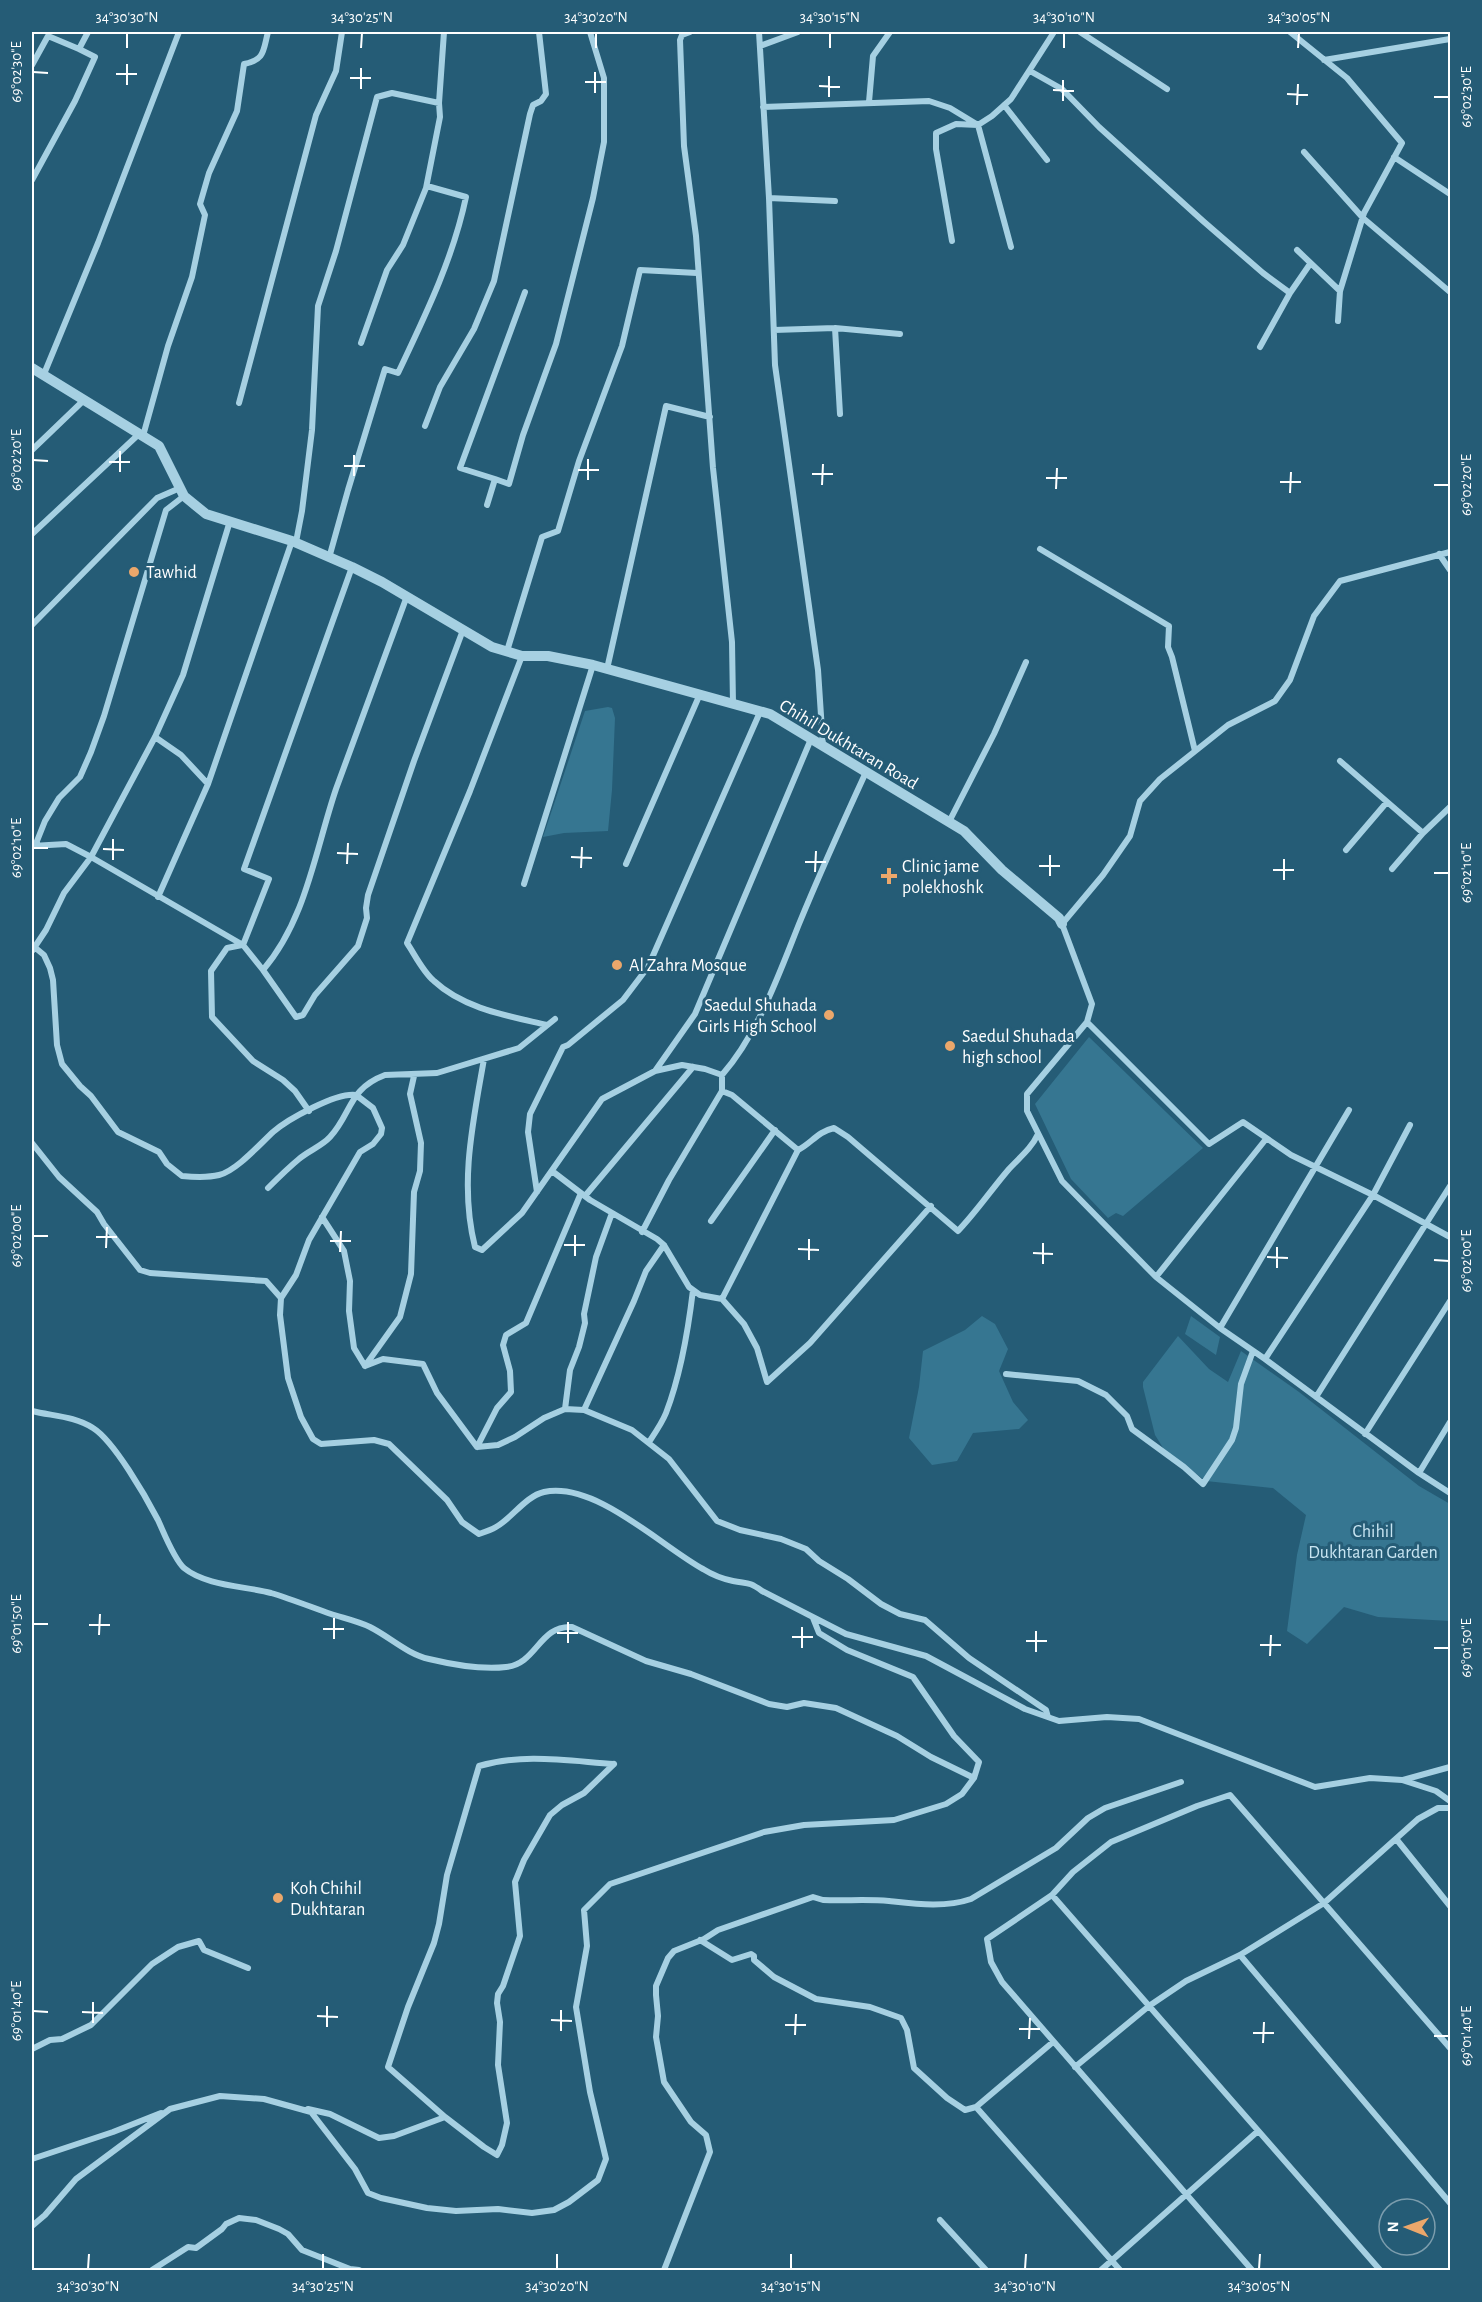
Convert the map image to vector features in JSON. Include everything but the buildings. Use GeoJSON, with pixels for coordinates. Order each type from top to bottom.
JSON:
{"type":"FeatureCollection","features":[{"type":"Feature","properties":{"kind":"street"},"geometry":{"type":"LineString","coordinates":[[79,49],[88,32]]}},
{"type":"Feature","properties":{"kind":"street"},"geometry":{"type":"LineString","coordinates":[[44,374],[98,243],[179,32]]}},
{"type":"Feature","properties":{"kind":"street"},"geometry":{"type":"LineString","coordinates":[[32,534],[141,435],[168,346],[192,278],[205,215],[200,204],[209,173],[237,111],[244,64],[256,62],[261,58],[268,32]]}},
{"type":"Feature","properties":{"kind":"street"},"geometry":{"type":"LineString","coordinates":[[239,403],[316,115],[336,71],[342,32]]}},
{"type":"Feature","properties":{"kind":"street"},"geometry":{"type":"LineString","coordinates":[[361,343],[387,270],[403,245],[427,186],[440,117],[444,32]]}},
{"type":"Feature","properties":{"kind":"street"},"geometry":{"type":"LineString","coordinates":[[425,426],[440,387],[474,329],[494,281],[530,114],[533,105],[546,94],[539,32]]}},
{"type":"Feature","properties":{"kind":"street"},"geometry":{"type":"LineString","coordinates":[[525,292],[460,468],[509,484],[523,435],[556,344],[593,198],[604,142],[604,78],[590,32]]}},
{"type":"Feature","properties":{"kind":"street"},"geometry":{"type":"LineString","coordinates":[[690,32],[682,35],[680,46],[684,146],[696,236],[697,273],[703,313],[710,417],[732,642],[733,704]]}},
{"type":"Feature","properties":{"kind":"street"},"geometry":{"type":"LineString","coordinates":[[759,32],[769,198],[775,365],[818,670],[823,746]]}},
{"type":"Feature","properties":{"kind":"street"},"geometry":{"type":"LineString","coordinates":[[760,46],[798,32]]}},
{"type":"Feature","properties":{"kind":"street"},"geometry":{"type":"LineString","coordinates":[[869,102],[873,56],[890,32]]}},
{"type":"Feature","properties":{"kind":"street"},"geometry":{"type":"LineString","coordinates":[[952,240],[936,149],[936,133],[956,124],[978,125],[993,116],[1030,71],[1054,32]]}},
{"type":"Feature","properties":{"kind":"street"},"geometry":{"type":"LineString","coordinates":[[1080,32],[1167,89]]}},
{"type":"Feature","properties":{"kind":"street"},"geometry":{"type":"LineString","coordinates":[[1290,32],[1347,78],[1402,143],[1364,213],[1340,291],[1338,321]]}},
{"type":"Feature","properties":{"kind":"street"},"geometry":{"type":"LineString","coordinates":[[32,65],[48,36],[95,57],[75,101],[32,180]]}},
{"type":"Feature","properties":{"kind":"street"},"geometry":{"type":"LineString","coordinates":[[1324,60],[1450,39]]}},
{"type":"Feature","properties":{"kind":"street"},"geometry":{"type":"LineString","coordinates":[[1030,71],[1062,89],[1099,128],[1263,273],[1290,293]]}},
{"type":"Feature","properties":{"kind":"street"},"geometry":{"type":"LineString","coordinates":[[158,897],[208,784],[294,542],[302,512],[312,429],[318,306],[336,251],[377,97],[392,93],[439,103]]}},
{"type":"Feature","properties":{"kind":"street"},"geometry":{"type":"LineString","coordinates":[[763,107],[929,101],[950,108],[978,125],[1011,247]]}},
{"type":"Feature","properties":{"kind":"street"},"geometry":{"type":"LineString","coordinates":[[1004,105],[1047,160]]}},
{"type":"Feature","properties":{"kind":"street"},"geometry":{"type":"LineString","coordinates":[[1304,152],[1363,218],[1450,292]]}},
{"type":"Feature","properties":{"kind":"street"},"geometry":{"type":"LineString","coordinates":[[1394,157],[1450,194]]}},
{"type":"Feature","properties":{"kind":"street"},"geometry":{"type":"LineString","coordinates":[[330,558],[385,369],[398,373],[443,272],[466,197],[427,186]]}},
{"type":"Feature","properties":{"kind":"street"},"geometry":{"type":"LineString","coordinates":[[769,198],[835,201]]}},
{"type":"Feature","properties":{"kind":"street"},"geometry":{"type":"LineString","coordinates":[[1297,250],[1340,291]]}},
{"type":"Feature","properties":{"kind":"street"},"geometry":{"type":"LineString","coordinates":[[1260,347],[1290,293],[1310,264]]}},
{"type":"Feature","properties":{"kind":"street"},"geometry":{"type":"LineString","coordinates":[[507,651],[542,537],[558,531],[579,461],[622,346],[640,270],[697,273]]}},
{"type":"Feature","properties":{"kind":"street"},"geometry":{"type":"LineString","coordinates":[[774,330],[834,327],[900,334]]}},
{"type":"Feature","properties":{"kind":"street"},"geometry":{"type":"LineString","coordinates":[[834,327],[840,414]]}},
{"type":"Feature","properties":{"kind":"street","name":"Chihil Dukhtaran Road"},"geometry":{"type":"LineString","coordinates":[[32,368],[159,446],[182,492],[206,514],[294,542],[352,567],[492,646],[522,656],[548,656],[593,665],[770,714],[964,831],[1002,870],[1059,918],[1062,924]]}},
{"type":"Feature","properties":{"kind":"street"},"geometry":{"type":"LineString","coordinates":[[32,450],[84,400]]}},
{"type":"Feature","properties":{"kind":"street"},"geometry":{"type":"LineString","coordinates":[[607,669],[666,406],[710,417]]}},
{"type":"Feature","properties":{"kind":"street"},"geometry":{"type":"LineString","coordinates":[[487,505],[495,479]]}},
{"type":"Feature","properties":{"kind":"street"},"geometry":{"type":"LineString","coordinates":[[32,625],[156,498],[182,492]]}},
{"type":"Feature","properties":{"kind":"street"},"geometry":{"type":"LineString","coordinates":[[182,492],[166,510],[91,752],[80,777],[59,798],[33,846],[66,844],[243,945],[296,1017],[303,1015],[315,995],[358,946],[367,918],[368,895],[414,761],[463,630]]}},
{"type":"Feature","properties":{"kind":"street"},"geometry":{"type":"LineString","coordinates":[[230,522],[183,675],[155,737],[91,857],[64,893],[33,948],[44,955],[53,980],[57,1045],[62,1064],[91,1096],[118,1132],[159,1152],[167,1164],[182,1176],[219,1175],[229,1171],[276,1130],[338,1096],[356,1095],[373,1108],[382,1128],[381,1134],[373,1144],[360,1152],[309,1240],[296,1275],[281,1298],[280,1315],[288,1378],[301,1418],[313,1439],[321,1444],[374,1440],[389,1444],[447,1500],[462,1522],[479,1534],[496,1527],[543,1492],[565,1492],[593,1499],[704,1570],[732,1581],[751,1583],[846,1634],[927,1656],[1025,1709],[1059,1721],[1107,1717],[1139,1719],[1315,1786],[1370,1778],[1402,1780],[1436,1791],[1450,1801]]}},
{"type":"Feature","properties":{"kind":"street"},"geometry":{"type":"LineString","coordinates":[[1040,549],[1169,626],[1168,647],[1195,752]]}},
{"type":"Feature","properties":{"kind":"street"},"geometry":{"type":"LineString","coordinates":[[1450,552],[1340,581],[1314,616],[1290,680],[1275,701],[1228,725],[1160,779],[1140,801],[1130,836],[1103,875],[1062,924],[1092,1004],[1087,1022],[1027,1094],[1027,1111],[1062,1181],[1156,1277],[1220,1328],[1419,1473],[1450,1492]]}},
{"type":"Feature","properties":{"kind":"street"},"geometry":{"type":"LineString","coordinates":[[1439,554],[1450,570]]}},
{"type":"Feature","properties":{"kind":"street"},"geometry":{"type":"LineString","coordinates":[[243,945],[269,879],[244,869],[352,567]]}},
{"type":"Feature","properties":{"kind":"street"},"geometry":{"type":"LineString","coordinates":[[263,970],[289,930],[308,885],[336,792],[407,596]]}},
{"type":"Feature","properties":{"kind":"street"},"geometry":{"type":"LineString","coordinates":[[522,656],[470,791],[407,943],[433,981],[462,999],[495,1013],[548,1025]]}},
{"type":"Feature","properties":{"kind":"street"},"geometry":{"type":"LineString","coordinates":[[950,822],[994,734],[1026,662]]}},
{"type":"Feature","properties":{"kind":"street"},"geometry":{"type":"LineString","coordinates":[[524,884],[593,665]]}},
{"type":"Feature","properties":{"kind":"street"},"geometry":{"type":"LineString","coordinates":[[626,864],[700,694]]}},
{"type":"Feature","properties":{"kind":"street"},"geometry":{"type":"LineString","coordinates":[[537,1192],[528,1132],[530,1114],[563,1047],[623,1000],[648,967],[760,712]]}},
{"type":"Feature","properties":{"kind":"street"},"geometry":{"type":"LineString","coordinates":[[155,737],[181,755],[208,784]]}},
{"type":"Feature","properties":{"kind":"street"},"geometry":{"type":"LineString","coordinates":[[655,1071],[695,1014],[811,739]]}},
{"type":"Feature","properties":{"kind":"street"},"geometry":{"type":"LineString","coordinates":[[1340,761],[1423,833]]}},
{"type":"Feature","properties":{"kind":"street"},"geometry":{"type":"LineString","coordinates":[[642,1232],[689,1144],[695,1139],[722,1091],[722,1075],[738,1056],[776,981],[826,860],[866,772]]}},
{"type":"Feature","properties":{"kind":"street"},"geometry":{"type":"LineString","coordinates":[[1346,850],[1387,802]]}},
{"type":"Feature","properties":{"kind":"street"},"geometry":{"type":"LineString","coordinates":[[1392,869],[1423,833],[1450,807]]}},
{"type":"Feature","properties":{"kind":"street"},"geometry":{"type":"LineString","coordinates":[[243,945],[227,948],[211,971],[212,1017],[253,1061],[283,1080],[295,1091],[309,1111]]}},
{"type":"Feature","properties":{"kind":"street"},"geometry":{"type":"LineString","coordinates":[[268,1188],[300,1158],[329,1138],[356,1095],[378,1078],[385,1075],[414,1076],[436,1073],[519,1048],[555,1019]]}},
{"type":"Feature","properties":{"kind":"street"},"geometry":{"type":"LineString","coordinates":[[1087,1022],[1209,1144],[1243,1122],[1266,1139],[1315,1168],[1428,1223],[1450,1237]]}},
{"type":"Feature","properties":{"kind":"street"},"geometry":{"type":"LineString","coordinates":[[484,1059],[468,1149],[469,1223],[475,1247],[483,1250],[522,1213],[602,1099],[655,1071],[682,1065],[722,1075]]}},
{"type":"Feature","properties":{"kind":"street"},"geometry":{"type":"LineString","coordinates":[[477,1447],[497,1408],[511,1392],[510,1371],[503,1346],[506,1335],[526,1323],[583,1195],[693,1067]]}},
{"type":"Feature","properties":{"kind":"street"},"geometry":{"type":"LineString","coordinates":[[365,1366],[400,1317],[411,1274],[414,1192],[420,1171],[421,1143],[410,1094],[414,1076]]}},
{"type":"Feature","properties":{"kind":"street"},"geometry":{"type":"LineString","coordinates":[[722,1091],[732,1095],[798,1150]]}},
{"type":"Feature","properties":{"kind":"street"},"geometry":{"type":"LineString","coordinates":[[1220,1328],[1349,1110]]}},
{"type":"Feature","properties":{"kind":"street"},"geometry":{"type":"LineString","coordinates":[[1265,1359],[1373,1195],[1410,1125]]}},
{"type":"Feature","properties":{"kind":"street"},"geometry":{"type":"LineString","coordinates":[[722,1299],[798,1150],[823,1131],[834,1128],[848,1137],[958,1231],[977,1211],[1009,1169],[1033,1146],[1038,1134]]}},
{"type":"Feature","properties":{"kind":"street"},"geometry":{"type":"LineString","coordinates":[[711,1221],[775,1130]]}},
{"type":"Feature","properties":{"kind":"street"},"geometry":{"type":"LineString","coordinates":[[1156,1277],[1266,1139]]}},
{"type":"Feature","properties":{"kind":"street"},"geometry":{"type":"LineString","coordinates":[[32,1143],[59,1177],[98,1212],[104,1224],[140,1270],[150,1273],[266,1281],[281,1298]]}},
{"type":"Feature","properties":{"kind":"street"},"geometry":{"type":"LineString","coordinates":[[552,1171],[583,1195],[657,1239],[664,1245],[680,1274],[693,1290],[722,1299],[751,1334],[763,1364],[766,1382],[810,1343],[931,1206]]}},
{"type":"Feature","properties":{"kind":"street"},"geometry":{"type":"LineString","coordinates":[[1316,1397],[1450,1186]]}},
{"type":"Feature","properties":{"kind":"street"},"geometry":{"type":"LineString","coordinates":[[565,1409],[567,1387],[581,1339],[596,1257],[612,1213]]}},
{"type":"Feature","properties":{"kind":"street"},"geometry":{"type":"LineString","coordinates":[[322,1217],[344,1251],[350,1281],[349,1311],[354,1348],[365,1366]]}},
{"type":"Feature","properties":{"kind":"street"},"geometry":{"type":"LineString","coordinates":[[584,1410],[646,1271],[664,1245]]}},
{"type":"Feature","properties":{"kind":"street"},"geometry":{"type":"LineString","coordinates":[[649,1442],[665,1415],[681,1363],[687,1340],[693,1290]]}},
{"type":"Feature","properties":{"kind":"street"},"geometry":{"type":"LineString","coordinates":[[1365,1434],[1450,1301]]}},
{"type":"Feature","properties":{"kind":"street"},"geometry":{"type":"LineString","coordinates":[[1006,1374],[1078,1381],[1106,1395],[1128,1416],[1132,1429],[1184,1467],[1203,1484],[1232,1440],[1236,1428],[1240,1384],[1253,1351]]}},
{"type":"Feature","properties":{"kind":"street"},"geometry":{"type":"LineString","coordinates":[[365,1366],[383,1359],[423,1364],[437,1393],[477,1447]]}},
{"type":"Feature","properties":{"kind":"street"},"geometry":{"type":"LineString","coordinates":[[477,1447],[498,1445],[544,1418],[565,1409],[584,1410],[632,1430],[669,1459],[717,1521],[740,1530],[782,1539],[806,1549],[819,1562],[848,1579],[881,1604],[900,1614],[925,1620],[969,1658],[1046,1710],[1048,1717]]}},
{"type":"Feature","properties":{"kind":"street"},"geometry":{"type":"LineString","coordinates":[[32,1411],[74,1419],[93,1428],[108,1443],[150,1503],[181,1566],[198,1576],[243,1589],[269,1593],[368,1626],[411,1653],[428,1659],[474,1667],[514,1666],[531,1654],[547,1634],[560,1627],[572,1627],[646,1660],[692,1674],[769,1704],[787,1707],[804,1703],[836,1708],[897,1736],[931,1757],[974,1778]]}},
{"type":"Feature","properties":{"kind":"street"},"geometry":{"type":"LineString","coordinates":[[1419,1473],[1450,1422]]}},
{"type":"Feature","properties":{"kind":"street"},"geometry":{"type":"LineString","coordinates":[[298,2108],[298,2110],[311,2112],[322,2125],[355,2169],[368,2193],[427,2208],[456,2211],[498,2209],[532,2213],[554,2210],[569,2202],[598,2180],[606,2159],[590,2092],[576,2007],[587,1946],[584,1910],[598,1895],[610,1884],[764,1832],[804,1826],[894,1820],[918,1813],[946,1804],[962,1794],[974,1778],[979,1762],[954,1736],[913,1677],[847,1650],[819,1633],[813,1618]]}},
{"type":"Feature","properties":{"kind":"street"},"geometry":{"type":"LineString","coordinates":[[529,1759],[614,1764],[584,1793],[562,1805],[550,1815],[524,1860],[515,1882],[520,1936],[503,1986],[498,1994],[497,2003],[500,2022],[498,2065],[507,2123],[497,2155],[445,2116],[388,2067],[408,2007],[434,1943],[447,1875],[479,1766],[499,1760],[529,1759]]}},
{"type":"Feature","properties":{"kind":"street"},"geometry":{"type":"LineString","coordinates":[[1402,1780],[1450,1767]]}},
{"type":"Feature","properties":{"kind":"street"},"geometry":{"type":"LineString","coordinates":[[664,2271],[710,2152],[706,2135],[691,2122],[664,2082],[656,2037],[657,1986],[668,1958],[674,1951],[717,1930],[813,1897],[833,1900],[889,1901],[904,1904],[958,1903],[972,1899],[1056,1848],[1088,1818],[1105,1808],[1181,1782]]}},
{"type":"Feature","properties":{"kind":"street"},"geometry":{"type":"LineString","coordinates":[[1252,2271],[1002,1982],[991,1962],[987,1939],[1052,1895],[1073,1872],[1111,1842],[1230,1795],[1450,2048]]}},
{"type":"Feature","properties":{"kind":"street"},"geometry":{"type":"LineString","coordinates":[[1075,2067],[1149,2006],[1186,1981],[1240,1955],[1324,1903],[1418,1819],[1438,1808],[1450,1808]]}},
{"type":"Feature","properties":{"kind":"street"},"geometry":{"type":"LineString","coordinates":[[1397,1840],[1450,1906]]}},
{"type":"Feature","properties":{"kind":"street"},"geometry":{"type":"LineString","coordinates":[[1052,1895],[1380,2271]]}},
{"type":"Feature","properties":{"kind":"street"},"geometry":{"type":"LineString","coordinates":[[700,1940],[732,1960],[751,1954],[754,1960],[774,1977],[816,1999],[870,2007],[901,2018],[907,2030],[914,2068],[947,2098],[965,2110],[976,2107],[1053,2042]]}},
{"type":"Feature","properties":{"kind":"street"},"geometry":{"type":"LineString","coordinates":[[32,2049],[91,2025],[152,1964],[178,1947],[199,1941],[204,1950],[248,1968]]}},
{"type":"Feature","properties":{"kind":"street"},"geometry":{"type":"LineString","coordinates":[[1240,1955],[1450,2203]]}},
{"type":"Feature","properties":{"kind":"street"},"geometry":{"type":"LineString","coordinates":[[32,2159],[113,2132],[170,2109],[220,2096],[264,2099],[330,2114],[379,2138],[394,2136],[445,2116]]}},
{"type":"Feature","properties":{"kind":"street"},"geometry":{"type":"LineString","coordinates":[[976,2107],[1120,2271]]}},
{"type":"Feature","properties":{"kind":"street"},"geometry":{"type":"LineString","coordinates":[[32,2226],[45,2215],[76,2179],[170,2109]]}},
{"type":"Feature","properties":{"kind":"street"},"geometry":{"type":"LineString","coordinates":[[1101,2271],[1258,2131]]}},
{"type":"Feature","properties":{"kind":"street"},"geometry":{"type":"LineString","coordinates":[[152,2271],[188,2247],[196,2248],[226,2224],[239,2218],[256,2220],[279,2229],[288,2234],[302,2250],[360,2271]]}},
{"type":"Feature","properties":{"kind":"street"},"geometry":{"type":"LineString","coordinates":[[940,2220],[986,2271]]}},
{"type":"Feature","properties":{"kind":"green space"},"geometry":{"type":"Polygon","coordinates":[[[612,708],[615,718],[608,831],[564,833],[543,837],[585,711],[612,708]]]}},
{"type":"Feature","properties":{"kind":"green space"},"geometry":{"type":"Polygon","coordinates":[[[1089,1037],[1203,1148],[1123,1216],[1116,1213],[1108,1218],[1071,1179],[1035,1104],[1089,1037]]]}},
{"type":"Feature","properties":{"kind":"green space"},"geometry":{"type":"Polygon","coordinates":[[[982,1316],[995,1324],[1008,1349],[999,1371],[1013,1402],[1028,1420],[1019,1429],[973,1433],[957,1461],[932,1465],[909,1438],[923,1351],[965,1330],[982,1316]]]}},
{"type":"Feature","properties":{"kind":"green space"},"geometry":{"type":"Polygon","coordinates":[[[1191,1316],[1220,1337],[1216,1355],[1185,1334],[1191,1316]]]}},
{"type":"Feature","properties":{"kind":"green space","name":"Chihil Dukhtaran Garden"},"geometry":{"type":"Polygon","coordinates":[[[1178,1336],[1209,1369],[1228,1382],[1241,1351],[1299,1392],[1419,1486],[1450,1504],[1450,1621],[1378,1617],[1344,1607],[1307,1644],[1287,1631],[1297,1555],[1306,1515],[1273,1488],[1206,1481],[1165,1451],[1155,1435],[1143,1382],[1178,1336]]]}},
{"type":"Feature","properties":{"kind":"place","name":"Tawhid"},"geometry":{"type":"Point","coordinates":[134,572]}},
{"type":"Feature","properties":{"kind":"place","name":"Clinic jame polekhoshk"},"geometry":{"type":"Point","coordinates":[889,876]}},
{"type":"Feature","properties":{"kind":"place","name":"Al Zahra Mosque"},"geometry":{"type":"Point","coordinates":[617,965]}},
{"type":"Feature","properties":{"kind":"place","name":"Saedul Shuhada Girls High School"},"geometry":{"type":"Point","coordinates":[829,1015]}},
{"type":"Feature","properties":{"kind":"place","name":"Saedul Shuhada high school"},"geometry":{"type":"Point","coordinates":[950,1046]}},
{"type":"Feature","properties":{"kind":"place","name":"Koh Chihil Dukhtaran"},"geometry":{"type":"Point","coordinates":[278,1898]}}]}
